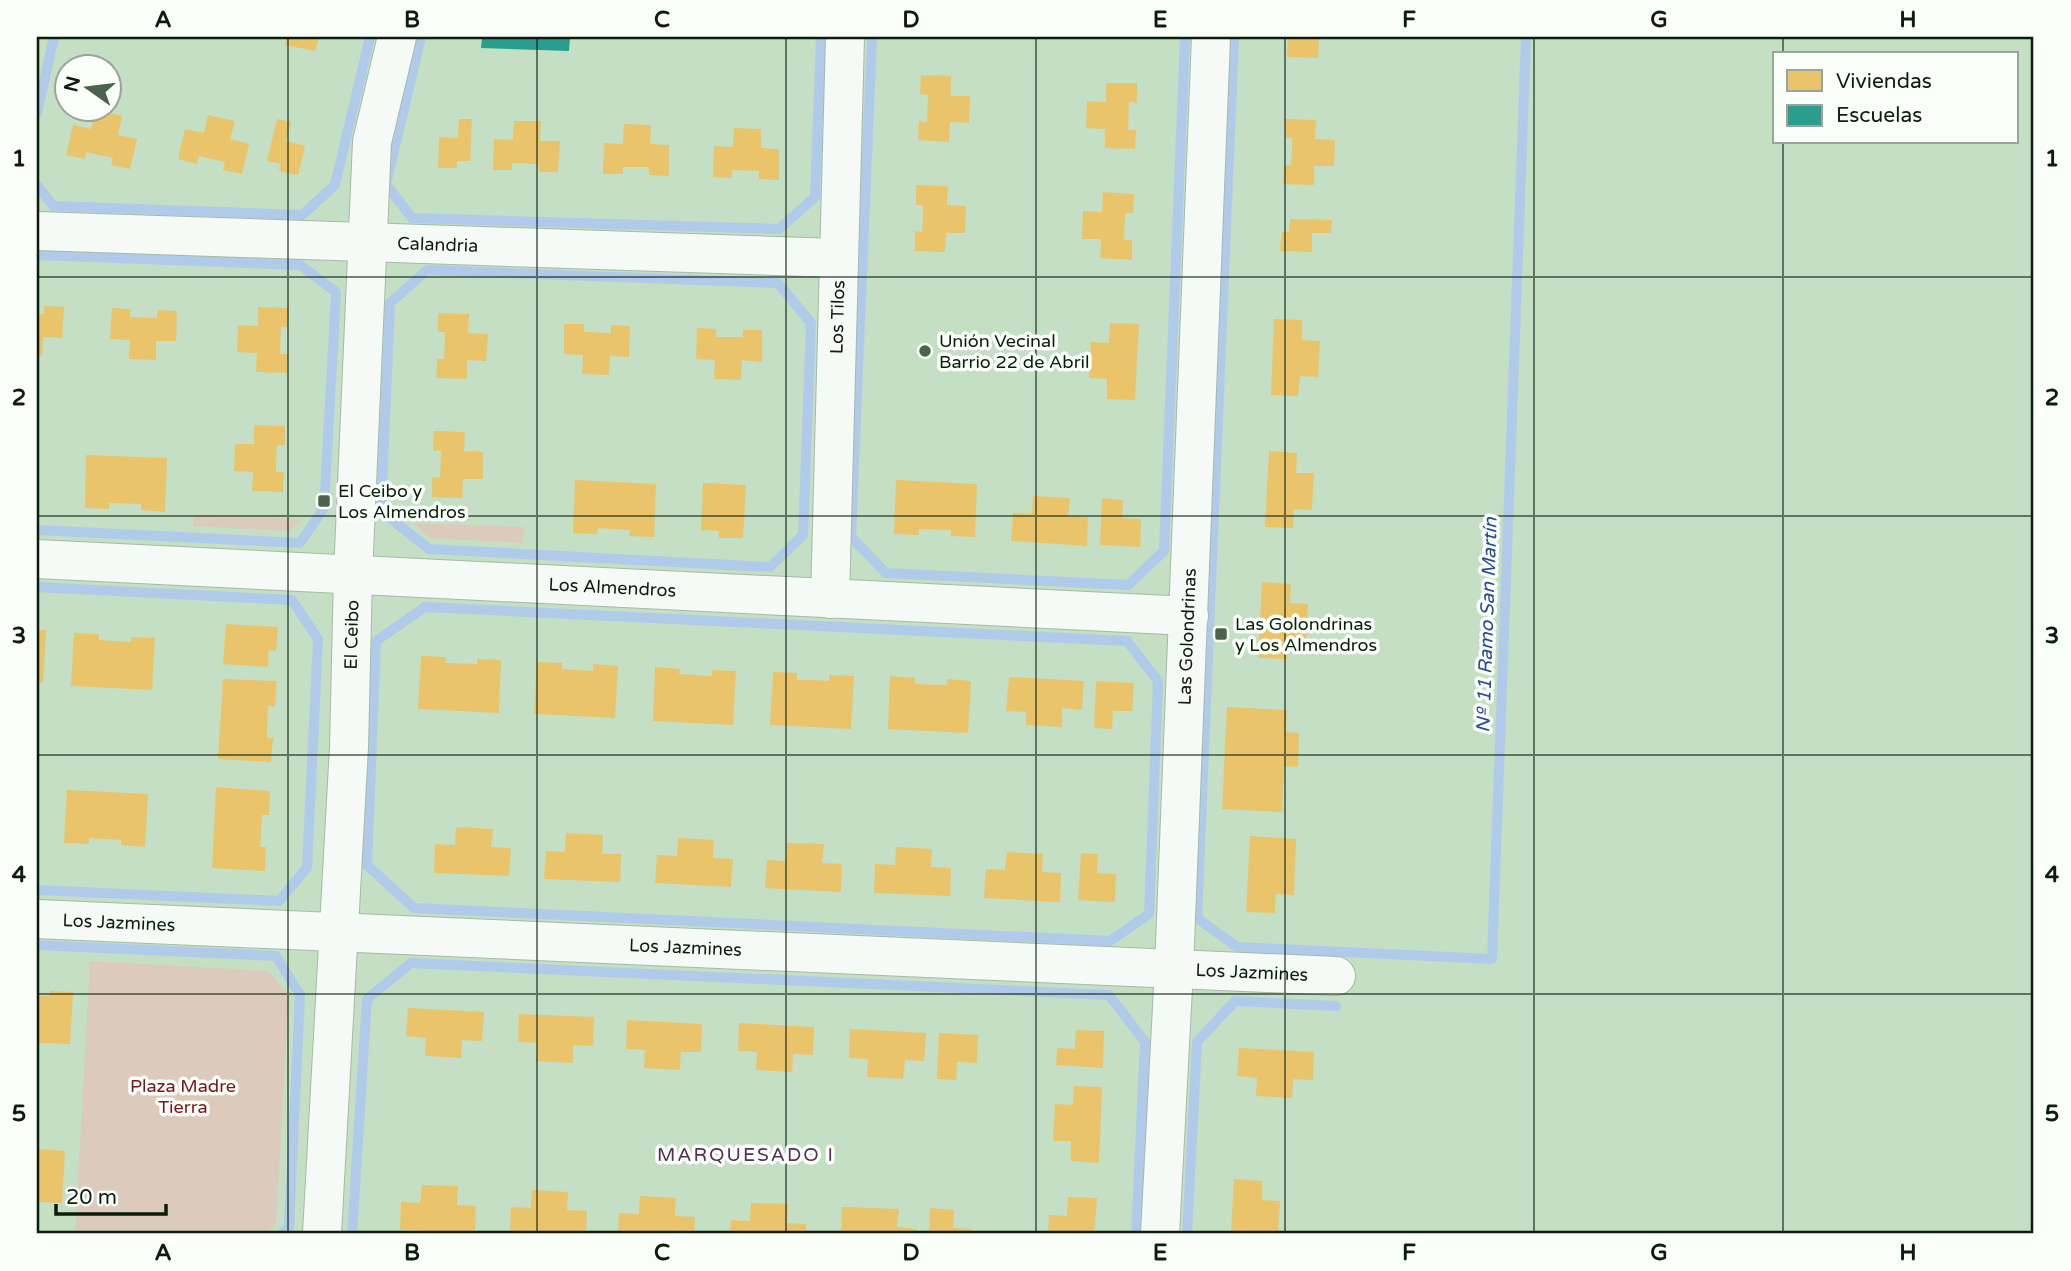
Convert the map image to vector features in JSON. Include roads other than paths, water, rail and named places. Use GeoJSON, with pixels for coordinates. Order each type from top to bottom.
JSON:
{"type":"FeatureCollection","features":[{"type":"Feature","properties":{"kind":"street","name":"El Ceibo"},"geometry":{"type":"LineString","coordinates":[[322,1234],[336,933],[349,747],[353,575],[372,142],[397,37]]}},
{"type":"Feature","properties":{"kind":"street","name":"Los Tilos"},"geometry":{"type":"LineString","coordinates":[[830,599],[845,37]]}},
{"type":"Feature","properties":{"kind":"street","name":"Las Golondrinas"},"geometry":{"type":"LineString","coordinates":[[1160,1234],[1174,970],[1211,37]]}},
{"type":"Feature","properties":{"kind":"street","name":"Calandria"},"geometry":{"type":"LineString","coordinates":[[37,231],[838,258]]}},
{"type":"Feature","properties":{"kind":"street","name":"Los Almendros"},"geometry":{"type":"LineString","coordinates":[[37,559],[1189,616]]}},
{"type":"Feature","properties":{"kind":"street","name":"Los Jazmines"},"geometry":{"type":"LineString","coordinates":[[37,919],[1336,976]]}},
{"type":"Feature","properties":{"kind":"waterway"},"geometry":{"type":"LineString","coordinates":[[37,113],[54,37]]}},
{"type":"Feature","properties":{"kind":"waterway"},"geometry":{"type":"LineString","coordinates":[[37,185],[53,206],[302,215],[335,185],[370,37]]}},
{"type":"Feature","properties":{"kind":"waterway"},"geometry":{"type":"LineString","coordinates":[[421,37],[386,184],[412,218],[779,229],[815,197],[821,37]]}},
{"type":"Feature","properties":{"kind":"waterway"},"geometry":{"type":"LineString","coordinates":[[872,37],[851,537],[886,573],[1128,585],[1164,551],[1185,37]]}},
{"type":"Feature","properties":{"kind":"waterway","name":"Nº 11 Ramo San Martín"},"geometry":{"type":"LineString","coordinates":[[1234,37],[1197,918],[1237,947],[1492,959],[1526,37]]}},
{"type":"Feature","properties":{"kind":"waterway"},"geometry":{"type":"LineString","coordinates":[[37,255],[300,265],[336,292],[324,508],[300,543],[37,530]]}},
{"type":"Feature","properties":{"kind":"waterway"},"geometry":{"type":"LineString","coordinates":[[427,270],[778,283],[811,323],[803,535],[770,567],[429,549],[381,511],[390,303],[427,270]]}},
{"type":"Feature","properties":{"kind":"waterway"},"geometry":{"type":"LineString","coordinates":[[37,587],[292,600],[318,639],[307,868],[279,901],[37,890]]}},
{"type":"Feature","properties":{"kind":"waterway"},"geometry":{"type":"LineString","coordinates":[[425,607],[1127,641],[1158,681],[1149,914],[1110,941],[414,908],[367,865],[376,641],[425,607]]}},
{"type":"Feature","properties":{"kind":"waterway"},"geometry":{"type":"LineString","coordinates":[[37,945],[276,956],[300,995],[289,1227],[282,1234]]}},
{"type":"Feature","properties":{"kind":"waterway"},"geometry":{"type":"LineString","coordinates":[[352,1234],[367,999],[411,963],[1109,995],[1145,1042],[1136,1234]]}},
{"type":"Feature","properties":{"kind":"waterway","name":"Nº 11 Ramo San Martín"},"geometry":{"type":"LineString","coordinates":[[1187,1234],[1197,1042],[1235,1001],[1336,1006]]}},
{"type":"Feature","properties":{"kind":"place","name":"Unión Vecinal Barrio 22 de Abril"},"geometry":{"type":"Point","coordinates":[925,351]}},
{"type":"Feature","properties":{"kind":"place","name":"El Ceibo y Los Almendros"},"geometry":{"type":"Point","coordinates":[324,501]}},
{"type":"Feature","properties":{"kind":"place","name":"Las Golondrinas y Los Almendros"},"geometry":{"type":"Point","coordinates":[1221,634]}},
{"type":"Feature","properties":{"kind":"district","name":"MARQUESADO I"},"geometry":{"type":"Point","coordinates":[746,1155]}},
{"type":"Feature","properties":{"kind":"park label","name":"Plaza Madre Tierra"},"geometry":{"type":"Point","coordinates":[183,1096]}}]}
